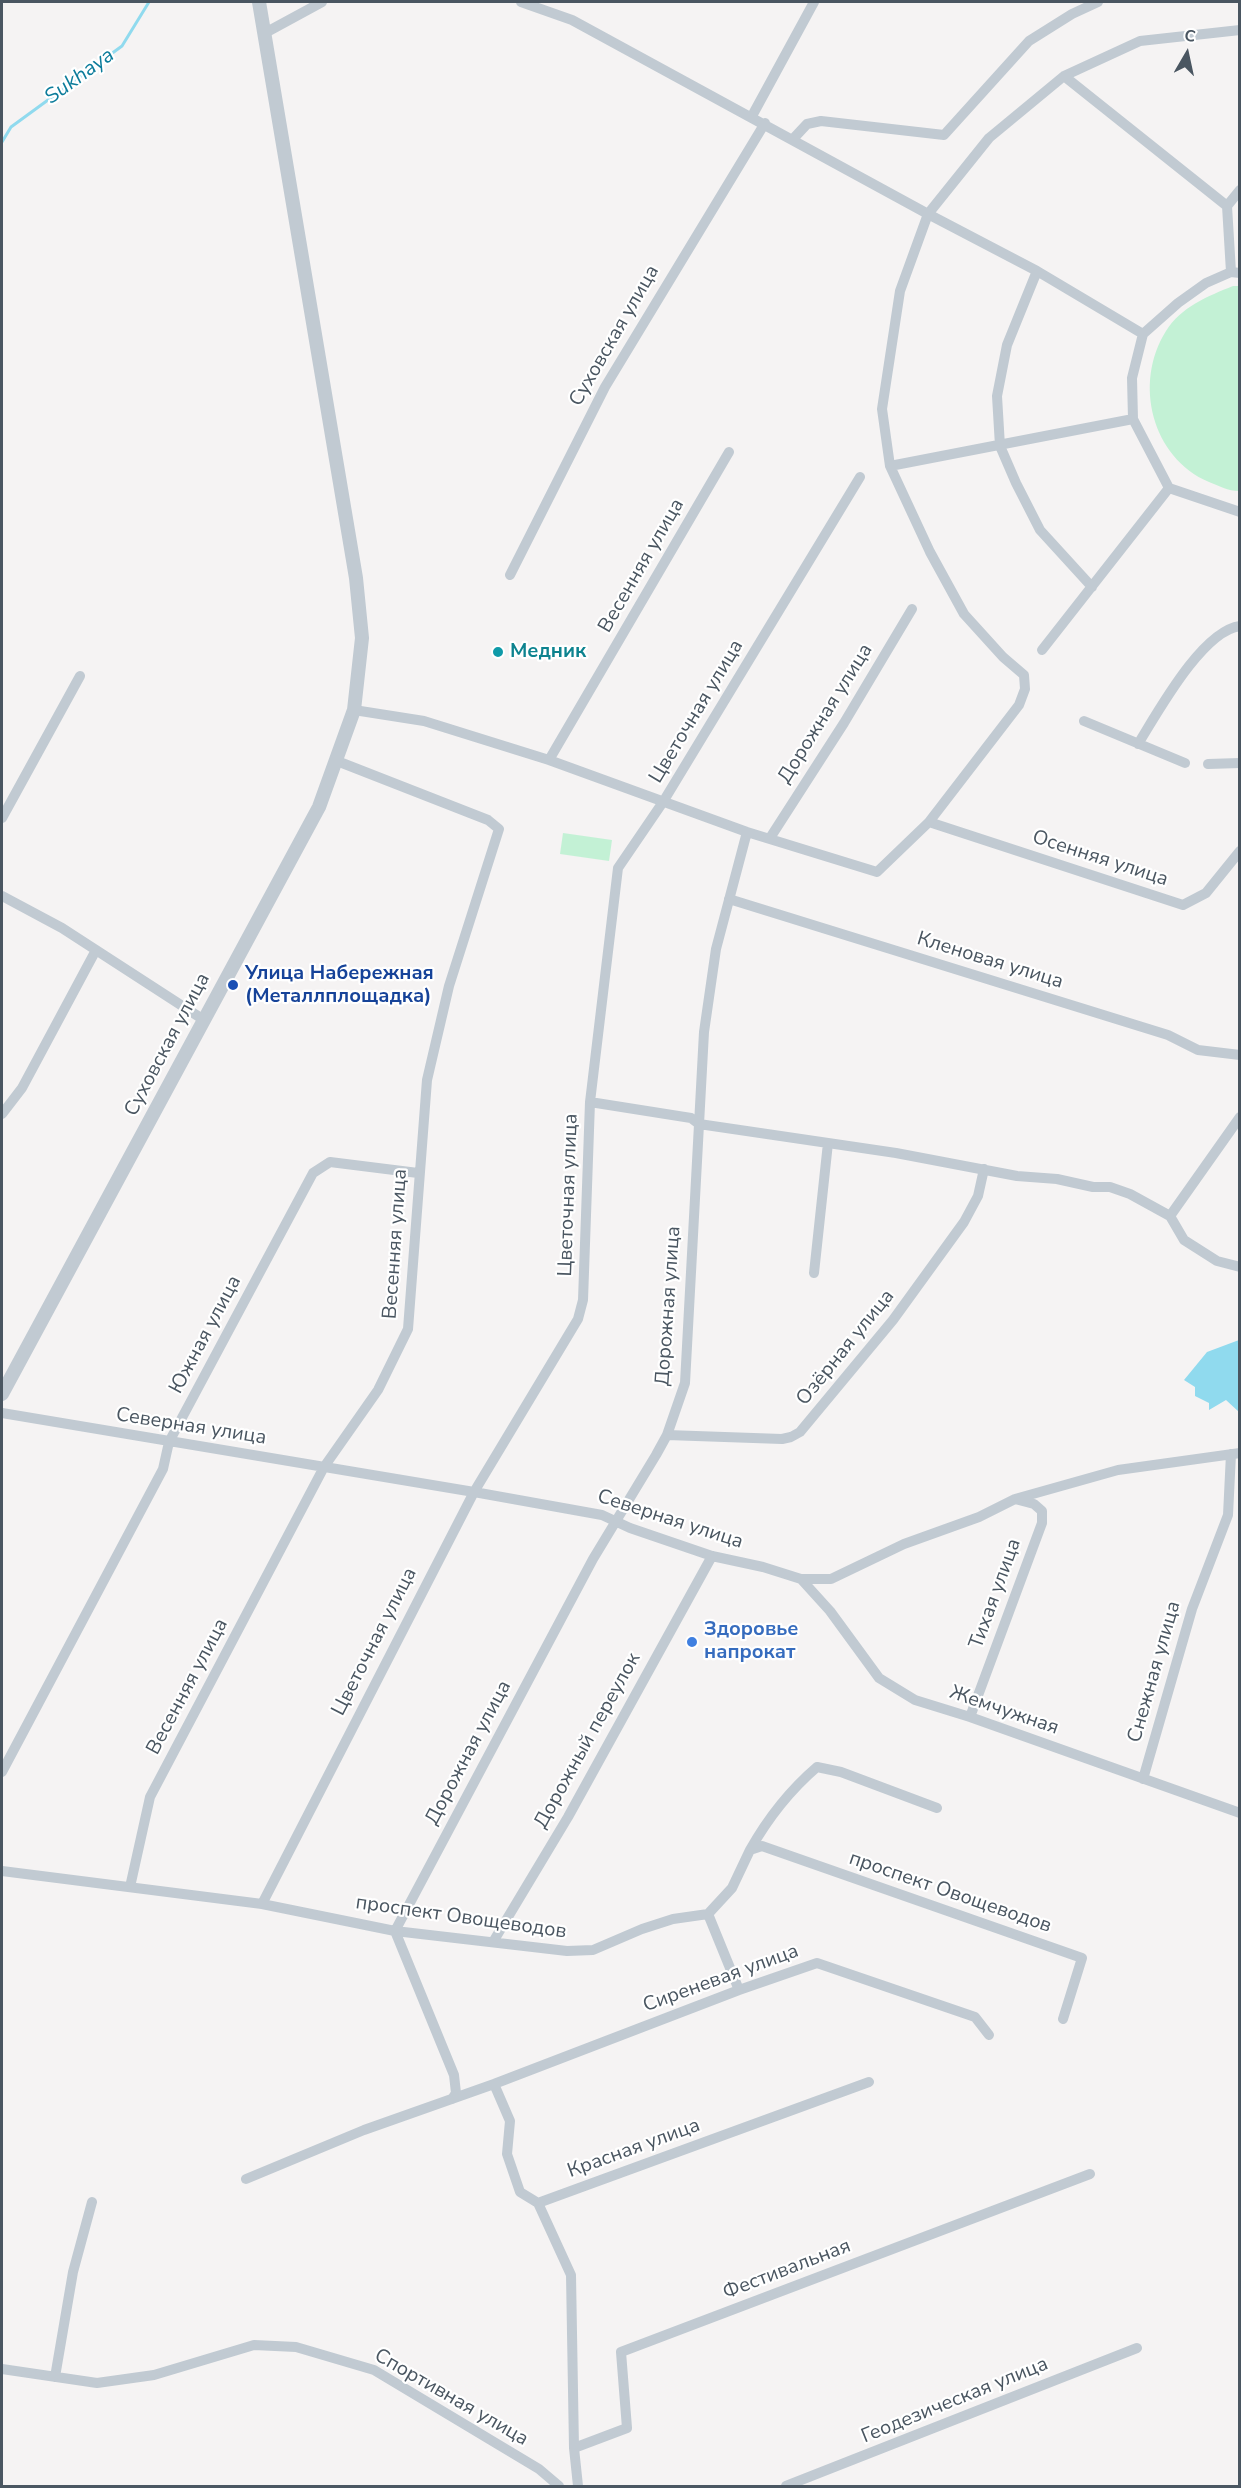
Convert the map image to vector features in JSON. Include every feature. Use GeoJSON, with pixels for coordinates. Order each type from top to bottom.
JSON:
{"type":"FeatureCollection","features":[{"type":"Feature","properties":{"kind":"street","name":"Суховская улица"},"geometry":{"type":"LineString","coordinates":[[2,1394],[319,807],[354,710],[362,638],[356,578],[259,2]]}},
{"type":"Feature","properties":{"kind":"street"},"geometry":{"type":"LineString","coordinates":[[265,33],[322,2]]}},
{"type":"Feature","properties":{"kind":"street"},"geometry":{"type":"LineString","coordinates":[[521,2],[572,20],[752,116],[928,214],[1037,271],[1143,334]]}},
{"type":"Feature","properties":{"kind":"street"},"geometry":{"type":"LineString","coordinates":[[752,116],[814,2]]}},
{"type":"Feature","properties":{"kind":"street"},"geometry":{"type":"LineString","coordinates":[[793,139],[807,124],[821,121],[944,135],[1029,41],[1072,14],[1098,2]]}},
{"type":"Feature","properties":{"kind":"street"},"geometry":{"type":"LineString","coordinates":[[354,710],[424,722],[549,760],[747,832],[877,872],[929,822],[1019,705],[1025,688],[1024,675],[1003,657],[964,614],[930,552],[890,466],[882,409],[900,291],[928,214],[989,138],[1064,76],[1140,42],[1239,30]]}},
{"type":"Feature","properties":{"kind":"street"},"geometry":{"type":"LineString","coordinates":[[1064,76],[1227,206]]}},
{"type":"Feature","properties":{"kind":"street","name":"Суховская улица"},"geometry":{"type":"LineString","coordinates":[[510,575],[605,387],[765,123]]}},
{"type":"Feature","properties":{"kind":"street"},"geometry":{"type":"LineString","coordinates":[[1239,190],[1227,206],[1235,273],[1206,283],[1178,303],[1143,334],[1132,378],[1132,419],[1169,488],[1239,512]]}},
{"type":"Feature","properties":{"kind":"street"},"geometry":{"type":"LineString","coordinates":[[1037,271],[1007,345],[997,396],[1000,446],[1040,530],[1092,587]]}},
{"type":"Feature","properties":{"kind":"street"},"geometry":{"type":"LineString","coordinates":[[890,466],[1132,419]]}},
{"type":"Feature","properties":{"kind":"street","name":"Весенняя улица"},"geometry":{"type":"LineString","coordinates":[[549,760],[729,452]]}},
{"type":"Feature","properties":{"kind":"street","name":"Цветочная улица"},"geometry":{"type":"LineString","coordinates":[[262,1904],[474,1492],[578,1319],[583,1300],[590,1102],[618,868],[663,802],[860,477]]}},
{"type":"Feature","properties":{"kind":"street"},"geometry":{"type":"LineString","coordinates":[[1042,650],[1169,488]]}},
{"type":"Feature","properties":{"kind":"street","name":"Дорожная улица"},"geometry":{"type":"LineString","coordinates":[[770,838],[844,723],[912,609]]}},
{"type":"Feature","properties":{"kind":"street"},"geometry":{"type":"LineString","coordinates":[[1137,744],[1185,669],[1227,627],[1239,626]]}},
{"type":"Feature","properties":{"kind":"street"},"geometry":{"type":"LineString","coordinates":[[2,818],[80,676]]}},
{"type":"Feature","properties":{"kind":"street"},"geometry":{"type":"LineString","coordinates":[[1084,721],[1185,763]]}},
{"type":"Feature","properties":{"kind":"street","name":"Весенняя улица"},"geometry":{"type":"LineString","coordinates":[[130,1887],[150,1797],[324,1467],[378,1390],[408,1329],[418,1173],[427,1080],[446,997],[499,829],[488,820],[337,761]]}},
{"type":"Feature","properties":{"kind":"street"},"geometry":{"type":"LineString","coordinates":[[1208,764],[1239,764]]}},
{"type":"Feature","properties":{"kind":"street","name":"Осенняя улица"},"geometry":{"type":"LineString","coordinates":[[929,822],[1183,905],[1206,893],[1239,851]]}},
{"type":"Feature","properties":{"kind":"street","name":"Дорожная улица"},"geometry":{"type":"LineString","coordinates":[[395,1931],[593,1558],[667,1435],[685,1383],[704,1032],[716,949],[747,832]]}},
{"type":"Feature","properties":{"kind":"street"},"geometry":{"type":"LineString","coordinates":[[2,896],[62,928],[204,1020]]}},
{"type":"Feature","properties":{"kind":"street","name":"Кленовая улица"},"geometry":{"type":"LineString","coordinates":[[729,899],[1168,1035],[1198,1050],[1239,1054]]}},
{"type":"Feature","properties":{"kind":"street"},"geometry":{"type":"LineString","coordinates":[[2,1114],[22,1088],[96,950]]}},
{"type":"Feature","properties":{"kind":"street"},"geometry":{"type":"LineString","coordinates":[[590,1102],[691,1118],[699,1124],[828,1143],[1017,1176],[1057,1179],[1093,1187],[1110,1187],[1130,1194],[1170,1216],[1184,1240],[1216,1261],[1239,1267]]}},
{"type":"Feature","properties":{"kind":"street"},"geometry":{"type":"LineString","coordinates":[[1170,1216],[1239,1117]]}},
{"type":"Feature","properties":{"kind":"street"},"geometry":{"type":"LineString","coordinates":[[814,1273],[828,1143]]}},
{"type":"Feature","properties":{"kind":"street","name":"Южная улица"},"geometry":{"type":"LineString","coordinates":[[2,1772],[163,1469],[169,1442],[313,1173],[330,1162],[418,1173]]}},
{"type":"Feature","properties":{"kind":"street","name":"Озёрная улица"},"geometry":{"type":"LineString","coordinates":[[667,1435],[782,1439],[800,1432],[893,1320],[964,1222],[978,1196],[984,1169]]}},
{"type":"Feature","properties":{"kind":"street","name":"Северная улица"},"geometry":{"type":"LineString","coordinates":[[2,1413],[602,1515],[712,1556],[764,1567],[801,1579],[831,1579],[904,1544],[979,1517],[1015,1499],[1118,1470],[1235,1453]]}},
{"type":"Feature","properties":{"kind":"street","name":"Снежная улица"},"geometry":{"type":"LineString","coordinates":[[1143,1779],[1192,1609],[1228,1515],[1235,1453]]}},
{"type":"Feature","properties":{"kind":"street","name":"Тихая улица"},"geometry":{"type":"LineString","coordinates":[[969,1717],[1042,1523],[1042,1511],[1034,1504],[1015,1499]]}},
{"type":"Feature","properties":{"kind":"street","name":"Дорожный переулок"},"geometry":{"type":"LineString","coordinates":[[493,1942],[568,1817],[712,1556]]}},
{"type":"Feature","properties":{"kind":"street","name":"Жемчужная"},"geometry":{"type":"LineString","coordinates":[[801,1579],[830,1611],[879,1677],[915,1700],[1239,1813]]}},
{"type":"Feature","properties":{"kind":"street"},"geometry":{"type":"LineString","coordinates":[[739,1990],[708,1914],[732,1888],[766,1823],[798,1784],[817,1767],[841,1772],[937,1808]]}},
{"type":"Feature","properties":{"kind":"street","name":"проспект Овощеводов"},"geometry":{"type":"LineString","coordinates":[[750,1850],[762,1846],[1082,1958],[1063,2019]]}},
{"type":"Feature","properties":{"kind":"street","name":"проспект Овощеводов"},"geometry":{"type":"LineString","coordinates":[[2,1871],[262,1904],[395,1931],[543,1950],[593,1950],[642,1929],[673,1919],[708,1914]]}},
{"type":"Feature","properties":{"kind":"street"},"geometry":{"type":"LineString","coordinates":[[395,1931],[454,2075],[456,2093],[452,2099]]}},
{"type":"Feature","properties":{"kind":"street","name":"Сиреневая улица"},"geometry":{"type":"LineString","coordinates":[[494,2084],[739,1990],[817,1963],[975,2017],[989,2035]]}},
{"type":"Feature","properties":{"kind":"street","name":"Красная улица"},"geometry":{"type":"LineString","coordinates":[[538,2203],[869,2082]]}},
{"type":"Feature","properties":{"kind":"street"},"geometry":{"type":"LineString","coordinates":[[246,2179],[364,2130],[494,2084],[510,2121],[507,2154],[520,2192],[538,2203],[571,2275],[574,2448],[578,2487]]}},
{"type":"Feature","properties":{"kind":"street","name":"Фестивальная"},"geometry":{"type":"LineString","coordinates":[[574,2448],[627,2428],[621,2352],[1090,2175]]}},
{"type":"Feature","properties":{"kind":"street"},"geometry":{"type":"LineString","coordinates":[[55,2377],[73,2272],[92,2202]]}},
{"type":"Feature","properties":{"kind":"street","name":"Спортивная улица"},"geometry":{"type":"LineString","coordinates":[[2,2368],[97,2383],[154,2375],[254,2344],[296,2347],[374,2370],[539,2469],[559,2487]]}},
{"type":"Feature","properties":{"kind":"street","name":"Геодезическая улица"},"geometry":{"type":"LineString","coordinates":[[786,2487],[1137,2348]]}},
{"type":"Feature","properties":{"kind":"green space"},"geometry":{"type":"Polygon","coordinates":[[[1233,286],[1240,286],[1239,491],[1209,482],[1189,471],[1174,456],[1162,437],[1154,417],[1150,395],[1151,373],[1156,351],[1172,323],[1196,303],[1233,286]]]}},
{"type":"Feature","properties":{"kind":"green space"},"geometry":{"type":"Polygon","coordinates":[[[563,833],[612,840],[609,861],[560,854],[563,833]]]}},
{"type":"Feature","properties":{"kind":"water"},"geometry":{"type":"Polygon","coordinates":[[[1239,1340],[1239,1412],[1226,1400],[1209,1410],[1209,1403],[1195,1396],[1195,1387],[1184,1380],[1207,1352],[1239,1340]]]}},
{"type":"Feature","properties":{"kind":"waterway","name":"Sukhaya"},"geometry":{"type":"LineString","coordinates":[[2,142],[11,127],[122,46],[149,2]]}},
{"type":"Feature","properties":{"kind":"place","name":"Медник"},"geometry":{"type":"Point","coordinates":[498,652]}},
{"type":"Feature","properties":{"kind":"place","name":"Улица Набережная (Металлплощадка)"},"geometry":{"type":"Point","coordinates":[233,985]}},
{"type":"Feature","properties":{"kind":"place","name":"Здоровье напрокат"},"geometry":{"type":"Point","coordinates":[692,1642]}}]}
